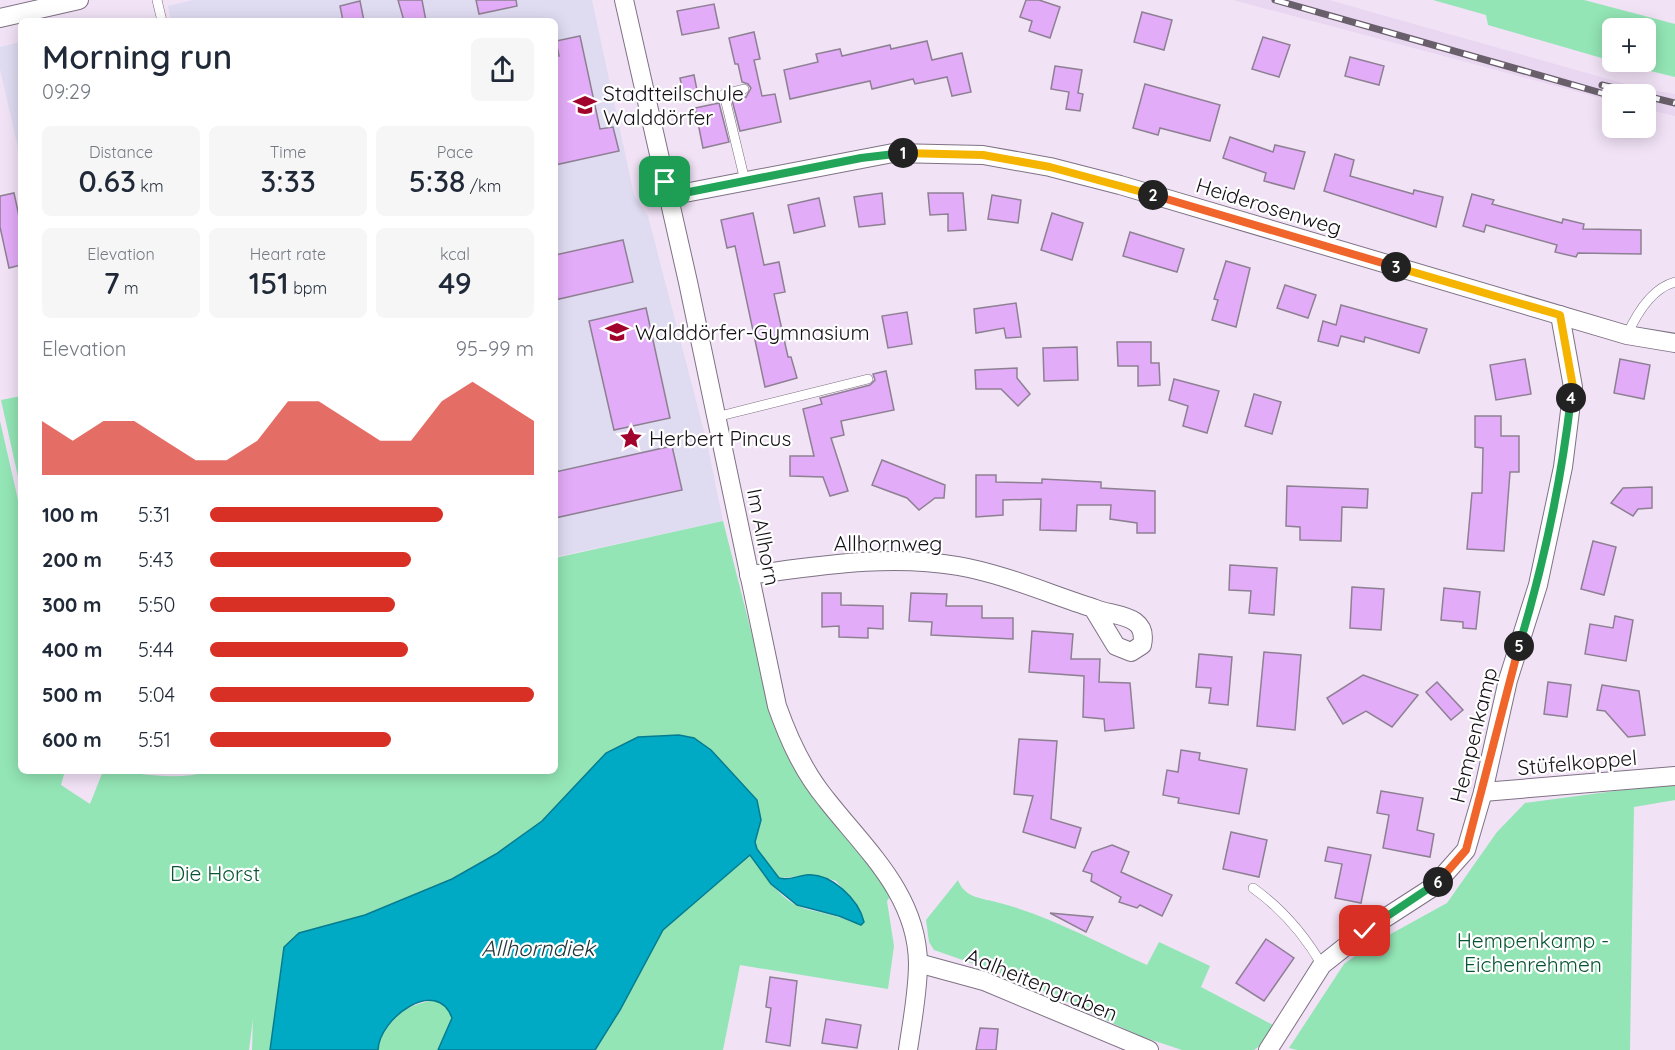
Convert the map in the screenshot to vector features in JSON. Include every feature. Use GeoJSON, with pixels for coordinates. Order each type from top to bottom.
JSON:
{"type":"FeatureCollection","features":[{"type":"Feature","properties":{"kind":"street"},"geometry":{"type":"LineString","coordinates":[[0,18],[79,0]]}},
{"type":"Feature","properties":{"kind":"street","name":"Im Allhorn"},"geometry":{"type":"LineString","coordinates":[[624,0],[669,196],[774,696],[791,747],[824,797],[883,867],[906,906],[918,963],[908,1050]]}},
{"type":"Feature","properties":{"kind":"street","name":"Heiderosenweg"},"geometry":{"type":"LineString","coordinates":[[669,196],[893,153],[983,155],[1050,167],[1120,185],[1627,335],[1675,343]]}},
{"type":"Feature","properties":{"kind":"street","name":"Hempenkamp"},"geometry":{"type":"LineString","coordinates":[[1268,1050],[1322,965],[1365,931],[1433,887],[1466,850],[1483,792],[1508,680],[1538,585],[1563,467],[1573,387],[1560,315]]}},
{"type":"Feature","properties":{"kind":"street","name":"Allhornweg"},"geometry":{"type":"LineString","coordinates":[[749,575],[861,562],[925,562],[960,566],[1093,608]]}},
{"type":"Feature","properties":{"kind":"street","name":"Stüfelkoppel"},"geometry":{"type":"LineString","coordinates":[[1483,792],[1675,776]]}},
{"type":"Feature","properties":{"kind":"street","name":"Aalheitengraben"},"geometry":{"type":"LineString","coordinates":[[918,963],[984,981],[1149,1050]]}},
{"type":"Feature","properties":{"kind":"lane"},"geometry":{"type":"LineString","coordinates":[[157,0],[161,18]]}},
{"type":"Feature","properties":{"kind":"lane"},"geometry":{"type":"LineString","coordinates":[[744,89],[724,94],[746,181]]}},
{"type":"Feature","properties":{"kind":"lane"},"geometry":{"type":"LineString","coordinates":[[1627,335],[1639,313],[1650,300],[1660,290],[1675,282]]}},
{"type":"Feature","properties":{"kind":"lane"},"geometry":{"type":"LineString","coordinates":[[716,417],[868,379]]}},
{"type":"Feature","properties":{"kind":"lane"},"geometry":{"type":"LineString","coordinates":[[1253,888],[1268,899],[1291,923],[1312,948],[1322,965]]}},
{"type":"Feature","properties":{"kind":"shaded area","name":"Walddörfer-Gymnasium"},"geometry":{"type":"Polygon","coordinates":[[[194,0],[592,0],[634,195],[648,216],[707,443],[723,521],[558,556],[558,18],[170,18],[168,6],[194,0]]]}},
{"type":"Feature","properties":{"kind":"shaded area"},"geometry":{"type":"Polygon","coordinates":[[[1233,0],[1329,0],[1626,84],[1602,84],[1602,98],[1233,0]]]}},
{"type":"Feature","properties":{"kind":"shaded area"},"geometry":{"type":"Polygon","coordinates":[[[18,43],[18,148],[0,69],[0,47],[18,43]]]}},
{"type":"Feature","properties":{"kind":"shaded area"},"geometry":{"type":"Polygon","coordinates":[[[1656,91],[1675,94],[1675,116],[1656,111],[1656,91]]]}},
{"type":"Feature","properties":{"kind":"green space"},"geometry":{"type":"Polygon","coordinates":[[[1433,0],[1584,0],[1652,18],[1602,18],[1602,58],[1488,25],[1486,15],[1433,0]]]}},
{"type":"Feature","properties":{"kind":"green space"},"geometry":{"type":"Polygon","coordinates":[[[1656,19],[1675,24],[1675,77],[1655,72],[1656,19]]]}},
{"type":"Feature","properties":{"kind":"green space"},"geometry":{"type":"Polygon","coordinates":[[[18,397],[18,476],[1,400],[18,397]]]}},
{"type":"Feature","properties":{"kind":"green space","name":"Die Horst"},"geometry":{"type":"Polygon","coordinates":[[[0,421],[18,500],[18,774],[64,774],[61,785],[90,804],[102,774],[182,776],[195,774],[558,774],[558,557],[723,521],[776,729],[799,773],[845,835],[893,893],[887,901],[894,946],[888,989],[740,965],[723,1050],[595,1050],[620,1010],[663,930],[750,854],[774,887],[797,905],[851,922],[862,913],[836,881],[816,875],[779,878],[757,849],[755,842],[761,820],[757,800],[711,750],[694,738],[679,735],[638,737],[606,753],[542,821],[496,854],[452,879],[365,915],[299,933],[284,947],[270,1050],[252,1050],[253,1019],[249,1050],[0,1050],[0,421]]]}},
{"type":"Feature","properties":{"kind":"green space","name":"Hempenkamp - Eichenrehmen"},"geometry":{"type":"Polygon","coordinates":[[[1675,783],[1675,800],[1634,807],[1630,1050],[1297,1050],[1289,1048],[1344,964],[1369,946],[1447,903],[1497,832],[1525,803],[1675,783]]]}},
{"type":"Feature","properties":{"kind":"green space"},"geometry":{"type":"Polygon","coordinates":[[[958,880],[964,890],[973,896],[1035,914],[1147,965],[1159,942],[1210,966],[1201,987],[1275,1026],[1264,1043],[1254,1050],[1182,1050],[1140,1036],[1020,980],[934,950],[929,942],[926,920],[958,880]]]}},
{"type":"Feature","properties":{"kind":"green space"},"geometry":{"type":"Polygon","coordinates":[[[437,1000],[448,1006],[452,1018],[438,1050],[378,1050],[384,1030],[397,1014],[416,1005],[437,1000]]]}},
{"type":"Feature","properties":{"kind":"water","name":"Allhorndiek"},"geometry":{"type":"Polygon","coordinates":[[[679,735],[694,738],[711,750],[757,800],[761,820],[755,842],[757,849],[779,878],[815,875],[834,883],[843,889],[856,905],[864,922],[861,925],[839,916],[797,905],[771,884],[750,855],[663,930],[620,1010],[595,1050],[438,1050],[452,1018],[445,1006],[434,1001],[422,1001],[410,1006],[388,1026],[381,1038],[378,1050],[270,1050],[284,947],[299,933],[365,915],[452,879],[496,854],[542,821],[606,753],[638,737],[679,735]]]}},
{"type":"Feature","properties":{"kind":"building"},"geometry":{"type":"Polygon","coordinates":[[[398,0],[422,0],[425,18],[403,18],[398,0]]]}},
{"type":"Feature","properties":{"kind":"building"},"geometry":{"type":"Polygon","coordinates":[[[476,0],[516,0],[517,6],[479,14],[476,0]]]}},
{"type":"Feature","properties":{"kind":"building"},"geometry":{"type":"Polygon","coordinates":[[[1026,0],[1039,0],[1060,7],[1050,38],[1029,31],[1032,21],[1020,17],[1026,0]]]}},
{"type":"Feature","properties":{"kind":"building"},"geometry":{"type":"Polygon","coordinates":[[[360,1],[363,18],[342,18],[340,6],[360,1]]]}},
{"type":"Feature","properties":{"kind":"building"},"geometry":{"type":"Polygon","coordinates":[[[714,4],[719,28],[682,35],[677,11],[714,4]]]}},
{"type":"Feature","properties":{"kind":"building"},"geometry":{"type":"Polygon","coordinates":[[[1142,12],[1172,20],[1164,50],[1134,42],[1142,12]]]}},
{"type":"Feature","properties":{"kind":"building"},"geometry":{"type":"Polygon","coordinates":[[[754,32],[760,59],[754,60],[762,96],[775,94],[781,122],[740,131],[732,100],[746,97],[751,88],[742,82],[729,38],[754,32]]]}},
{"type":"Feature","properties":{"kind":"building"},"geometry":{"type":"Polygon","coordinates":[[[580,36],[600,129],[613,127],[619,151],[558,164],[558,41],[580,36]]]}},
{"type":"Feature","properties":{"kind":"building"},"geometry":{"type":"Polygon","coordinates":[[[1263,37],[1290,45],[1279,77],[1252,69],[1263,37]]]}},
{"type":"Feature","properties":{"kind":"building"},"geometry":{"type":"Polygon","coordinates":[[[927,41],[932,60],[962,53],[971,92],[952,96],[947,77],[915,84],[913,79],[872,89],[870,81],[790,99],[784,70],[818,62],[816,54],[840,49],[842,56],[890,45],[891,49],[927,41]]]}},
{"type":"Feature","properties":{"kind":"building"},"geometry":{"type":"Polygon","coordinates":[[[1350,57],[1384,66],[1379,85],[1345,76],[1350,57]]]}},
{"type":"Feature","properties":{"kind":"building"},"geometry":{"type":"Polygon","coordinates":[[[1055,66],[1082,70],[1078,93],[1083,94],[1080,111],[1066,109],[1069,92],[1051,89],[1055,66]]]}},
{"type":"Feature","properties":{"kind":"building"},"geometry":{"type":"Polygon","coordinates":[[[694,75],[697,90],[683,93],[680,78],[694,75]]]}},
{"type":"Feature","properties":{"kind":"building"},"geometry":{"type":"Polygon","coordinates":[[[1145,84],[1220,105],[1210,141],[1160,128],[1158,135],[1133,128],[1145,84]]]}},
{"type":"Feature","properties":{"kind":"building"},"geometry":{"type":"Polygon","coordinates":[[[719,103],[729,142],[703,148],[695,108],[719,103]]]}},
{"type":"Feature","properties":{"kind":"building"},"geometry":{"type":"Polygon","coordinates":[[[1230,137],[1273,152],[1275,145],[1305,152],[1294,189],[1264,181],[1266,173],[1223,158],[1230,137]]]}},
{"type":"Feature","properties":{"kind":"building"},"geometry":{"type":"Polygon","coordinates":[[[1335,154],[1354,160],[1350,176],[1413,194],[1414,190],[1443,197],[1436,227],[1324,191],[1335,154]]]}},
{"type":"Feature","properties":{"kind":"building"},"geometry":{"type":"Polygon","coordinates":[[[14,193],[18,211],[18,266],[9,268],[0,227],[0,196],[14,193]]]}},
{"type":"Feature","properties":{"kind":"building"},"geometry":{"type":"Polygon","coordinates":[[[882,193],[885,224],[859,227],[854,197],[882,193]]]}},
{"type":"Feature","properties":{"kind":"building"},"geometry":{"type":"Polygon","coordinates":[[[928,193],[963,193],[966,230],[948,231],[948,214],[930,215],[928,193]]]}},
{"type":"Feature","properties":{"kind":"building"},"geometry":{"type":"Polygon","coordinates":[[[1472,194],[1494,200],[1492,204],[1562,223],[1563,219],[1584,224],[1583,229],[1641,230],[1641,254],[1578,253],[1576,257],[1555,252],[1557,245],[1486,225],[1484,232],[1463,226],[1472,194]]]}},
{"type":"Feature","properties":{"kind":"building"},"geometry":{"type":"Polygon","coordinates":[[[992,195],[1021,200],[1018,223],[988,219],[992,195]]]}},
{"type":"Feature","properties":{"kind":"building"},"geometry":{"type":"Polygon","coordinates":[[[819,198],[825,226],[794,233],[788,205],[819,198]]]}},
{"type":"Feature","properties":{"kind":"building"},"geometry":{"type":"Polygon","coordinates":[[[753,213],[764,265],[779,262],[785,292],[774,294],[788,357],[791,357],[797,378],[765,387],[735,246],[727,248],[721,220],[753,213]]]}},
{"type":"Feature","properties":{"kind":"building"},"geometry":{"type":"Polygon","coordinates":[[[1052,213],[1083,223],[1072,260],[1041,250],[1052,213]]]}},
{"type":"Feature","properties":{"kind":"building"},"geometry":{"type":"Polygon","coordinates":[[[1130,232],[1184,249],[1177,272],[1123,256],[1130,232]]]}},
{"type":"Feature","properties":{"kind":"building"},"geometry":{"type":"Polygon","coordinates":[[[623,240],[633,282],[558,299],[558,254],[623,240]]]}},
{"type":"Feature","properties":{"kind":"building"},"geometry":{"type":"Polygon","coordinates":[[[1226,261],[1250,268],[1236,327],[1212,320],[1218,300],[1214,299],[1226,261]]]}},
{"type":"Feature","properties":{"kind":"building"},"geometry":{"type":"Polygon","coordinates":[[[1285,285],[1316,295],[1308,318],[1277,308],[1285,285]]]}},
{"type":"Feature","properties":{"kind":"building"},"geometry":{"type":"Polygon","coordinates":[[[1016,303],[1021,337],[1006,338],[1004,328],[976,333],[974,309],[1016,303]]]}},
{"type":"Feature","properties":{"kind":"building"},"geometry":{"type":"Polygon","coordinates":[[[1341,305],[1427,329],[1419,353],[1365,337],[1364,342],[1341,336],[1338,346],[1318,341],[1323,321],[1336,325],[1341,305]]]}},
{"type":"Feature","properties":{"kind":"building"},"geometry":{"type":"Polygon","coordinates":[[[646,308],[670,418],[614,430],[589,321],[646,308]]]}},
{"type":"Feature","properties":{"kind":"building"},"geometry":{"type":"Polygon","coordinates":[[[907,312],[912,344],[888,348],[882,316],[907,312]]]}},
{"type":"Feature","properties":{"kind":"building"},"geometry":{"type":"Polygon","coordinates":[[[1117,342],[1151,342],[1151,363],[1159,363],[1160,385],[1138,386],[1138,366],[1118,366],[1117,342]]]}},
{"type":"Feature","properties":{"kind":"building"},"geometry":{"type":"Polygon","coordinates":[[[1077,347],[1078,380],[1044,381],[1043,348],[1077,347]]]}},
{"type":"Feature","properties":{"kind":"building"},"geometry":{"type":"Polygon","coordinates":[[[1525,359],[1531,394],[1496,400],[1490,365],[1525,359]]]}},
{"type":"Feature","properties":{"kind":"building"},"geometry":{"type":"Polygon","coordinates":[[[1620,359],[1650,365],[1644,399],[1614,393],[1620,359]]]}},
{"type":"Feature","properties":{"kind":"building"},"geometry":{"type":"Polygon","coordinates":[[[1017,368],[1017,378],[1030,394],[1018,406],[1001,389],[976,389],[975,370],[1017,368]]]}},
{"type":"Feature","properties":{"kind":"building"},"geometry":{"type":"Polygon","coordinates":[[[886,371],[894,410],[841,421],[844,435],[831,438],[848,491],[830,496],[823,477],[790,476],[790,456],[814,456],[803,409],[822,404],[820,398],[870,385],[875,380],[873,374],[886,371]]]}},
{"type":"Feature","properties":{"kind":"building"},"geometry":{"type":"Polygon","coordinates":[[[1174,379],[1219,391],[1207,433],[1183,426],[1188,406],[1169,400],[1174,379]]]}},
{"type":"Feature","properties":{"kind":"building"},"geometry":{"type":"Polygon","coordinates":[[[1254,394],[1281,402],[1272,434],[1245,426],[1254,394]]]}},
{"type":"Feature","properties":{"kind":"building"},"geometry":{"type":"Polygon","coordinates":[[[1475,416],[1501,416],[1501,436],[1519,436],[1519,472],[1510,472],[1504,551],[1467,549],[1472,493],[1482,493],[1483,448],[1475,447],[1475,416]]]}},
{"type":"Feature","properties":{"kind":"building"},"geometry":{"type":"Polygon","coordinates":[[[672,446],[682,490],[558,517],[558,471],[672,446]]]}},
{"type":"Feature","properties":{"kind":"building"},"geometry":{"type":"Polygon","coordinates":[[[882,460],[945,485],[944,498],[935,498],[919,510],[907,498],[872,485],[882,460]]]}},
{"type":"Feature","properties":{"kind":"building"},"geometry":{"type":"Polygon","coordinates":[[[976,475],[996,475],[996,482],[1042,483],[1042,479],[1101,482],[1101,488],[1155,491],[1155,533],[1137,533],[1137,523],[1110,519],[1111,505],[1077,505],[1076,531],[1040,530],[1041,499],[1003,500],[1003,515],[976,517],[976,475]]]}},
{"type":"Feature","properties":{"kind":"building"},"geometry":{"type":"Polygon","coordinates":[[[1287,486],[1368,489],[1367,508],[1342,507],[1341,541],[1300,540],[1300,527],[1286,526],[1287,486]]]}},
{"type":"Feature","properties":{"kind":"building"},"geometry":{"type":"Polygon","coordinates":[[[1652,487],[1652,508],[1638,509],[1633,516],[1611,503],[1623,488],[1652,487]]]}},
{"type":"Feature","properties":{"kind":"building"},"geometry":{"type":"Polygon","coordinates":[[[1593,541],[1616,547],[1604,595],[1581,589],[1593,541]]]}},
{"type":"Feature","properties":{"kind":"building"},"geometry":{"type":"Polygon","coordinates":[[[1230,565],[1277,568],[1274,615],[1249,613],[1251,591],[1229,590],[1230,565]]]}},
{"type":"Feature","properties":{"kind":"building"},"geometry":{"type":"Polygon","coordinates":[[[1352,587],[1384,589],[1381,630],[1350,628],[1352,587]]]}},
{"type":"Feature","properties":{"kind":"building"},"geometry":{"type":"Polygon","coordinates":[[[1444,588],[1480,592],[1476,629],[1463,628],[1463,622],[1441,620],[1444,588]]]}},
{"type":"Feature","properties":{"kind":"building"},"geometry":{"type":"Polygon","coordinates":[[[822,593],[841,593],[841,605],[883,606],[883,629],[868,628],[868,638],[839,637],[839,626],[822,627],[822,593]]]}},
{"type":"Feature","properties":{"kind":"building"},"geometry":{"type":"Polygon","coordinates":[[[911,593],[947,594],[946,606],[982,606],[982,618],[1013,618],[1013,639],[931,635],[932,622],[909,621],[911,593]]]}},
{"type":"Feature","properties":{"kind":"building"},"geometry":{"type":"Polygon","coordinates":[[[1615,616],[1633,620],[1626,661],[1585,654],[1590,624],[1613,628],[1615,616]]]}},
{"type":"Feature","properties":{"kind":"building"},"geometry":{"type":"Polygon","coordinates":[[[1032,631],[1073,634],[1071,659],[1100,659],[1099,682],[1130,683],[1134,728],[1105,731],[1104,719],[1083,717],[1084,676],[1029,672],[1032,631]]]}},
{"type":"Feature","properties":{"kind":"building"},"geometry":{"type":"Polygon","coordinates":[[[1264,652],[1301,655],[1295,730],[1257,726],[1264,652]]]}},
{"type":"Feature","properties":{"kind":"building"},"geometry":{"type":"Polygon","coordinates":[[[1199,654],[1232,657],[1228,705],[1209,703],[1211,688],[1196,687],[1199,654]]]}},
{"type":"Feature","properties":{"kind":"building"},"geometry":{"type":"Polygon","coordinates":[[[1363,675],[1418,695],[1392,727],[1366,711],[1343,724],[1327,698],[1363,675]]]}},
{"type":"Feature","properties":{"kind":"building"},"geometry":{"type":"Polygon","coordinates":[[[1437,682],[1463,710],[1451,720],[1426,692],[1437,682]]]}},
{"type":"Feature","properties":{"kind":"building"},"geometry":{"type":"Polygon","coordinates":[[[1548,682],[1571,685],[1567,717],[1544,714],[1548,682]]]}},
{"type":"Feature","properties":{"kind":"building"},"geometry":{"type":"Polygon","coordinates":[[[1602,685],[1639,691],[1645,735],[1628,737],[1605,711],[1597,710],[1602,685]]]}},
{"type":"Feature","properties":{"kind":"building"},"geometry":{"type":"Polygon","coordinates":[[[1019,739],[1057,741],[1051,819],[1081,828],[1075,848],[1023,832],[1033,796],[1014,794],[1019,739]]]}},
{"type":"Feature","properties":{"kind":"building"},"geometry":{"type":"Polygon","coordinates":[[[1181,750],[1200,753],[1199,760],[1247,769],[1239,814],[1178,803],[1179,798],[1163,795],[1167,770],[1178,772],[1181,750]]]}},
{"type":"Feature","properties":{"kind":"building"},"geometry":{"type":"Polygon","coordinates":[[[1381,791],[1423,798],[1417,830],[1434,834],[1430,857],[1383,848],[1389,815],[1377,813],[1381,791]]]}},
{"type":"Feature","properties":{"kind":"building"},"geometry":{"type":"Polygon","coordinates":[[[1231,832],[1267,840],[1259,877],[1223,869],[1231,832]]]}},
{"type":"Feature","properties":{"kind":"building"},"geometry":{"type":"Polygon","coordinates":[[[1112,845],[1129,852],[1121,872],[1172,895],[1162,916],[1140,905],[1137,908],[1119,902],[1121,897],[1091,881],[1092,874],[1083,871],[1092,852],[1112,845]]]}},
{"type":"Feature","properties":{"kind":"building"},"geometry":{"type":"Polygon","coordinates":[[[1328,847],[1371,855],[1361,903],[1335,898],[1342,864],[1325,861],[1328,847]]]}},
{"type":"Feature","properties":{"kind":"building"},"geometry":{"type":"Polygon","coordinates":[[[1050,913],[1093,917],[1086,932],[1050,913]]]}},
{"type":"Feature","properties":{"kind":"building"},"geometry":{"type":"Polygon","coordinates":[[[1266,939],[1294,958],[1264,1001],[1236,983],[1266,939]]]}},
{"type":"Feature","properties":{"kind":"building"},"geometry":{"type":"Polygon","coordinates":[[[770,977],[797,981],[790,1046],[766,1042],[771,1008],[766,1007],[770,977]]]}},
{"type":"Feature","properties":{"kind":"building"},"geometry":{"type":"Polygon","coordinates":[[[826,1019],[861,1025],[857,1048],[822,1043],[826,1019]]]}},
{"type":"Feature","properties":{"kind":"building"},"geometry":{"type":"Polygon","coordinates":[[[980,1028],[998,1029],[996,1050],[976,1050],[980,1028]]]}},
{"type":"Feature","properties":{"kind":"railway"},"geometry":{"type":"LineString","coordinates":[[1275,0],[1602,93]]}},
{"type":"Feature","properties":{"kind":"railway"},"geometry":{"type":"LineString","coordinates":[[1656,98],[1675,103]]}},
{"type":"Feature","properties":{"kind":"place","name":"Stadtteilschule Walddörfer"},"geometry":{"type":"Point","coordinates":[585,105]}},
{"type":"Feature","properties":{"kind":"place","name":"Walddörfer-Gymnasium"},"geometry":{"type":"Point","coordinates":[617,332]}},
{"type":"Feature","properties":{"kind":"place","name":"Herbert Pincus"},"geometry":{"type":"Point","coordinates":[631,438]}},
{"type":"Feature","properties":{"kind":"route"},"geometry":{"type":"LineString","coordinates":[[665,182],[669,196],[893,153],[983,155],[1050,167],[1120,185],[1560,315],[1573,387],[1563,467],[1538,585],[1508,680],[1483,792],[1466,850],[1433,887],[1365,931]]}}]}
